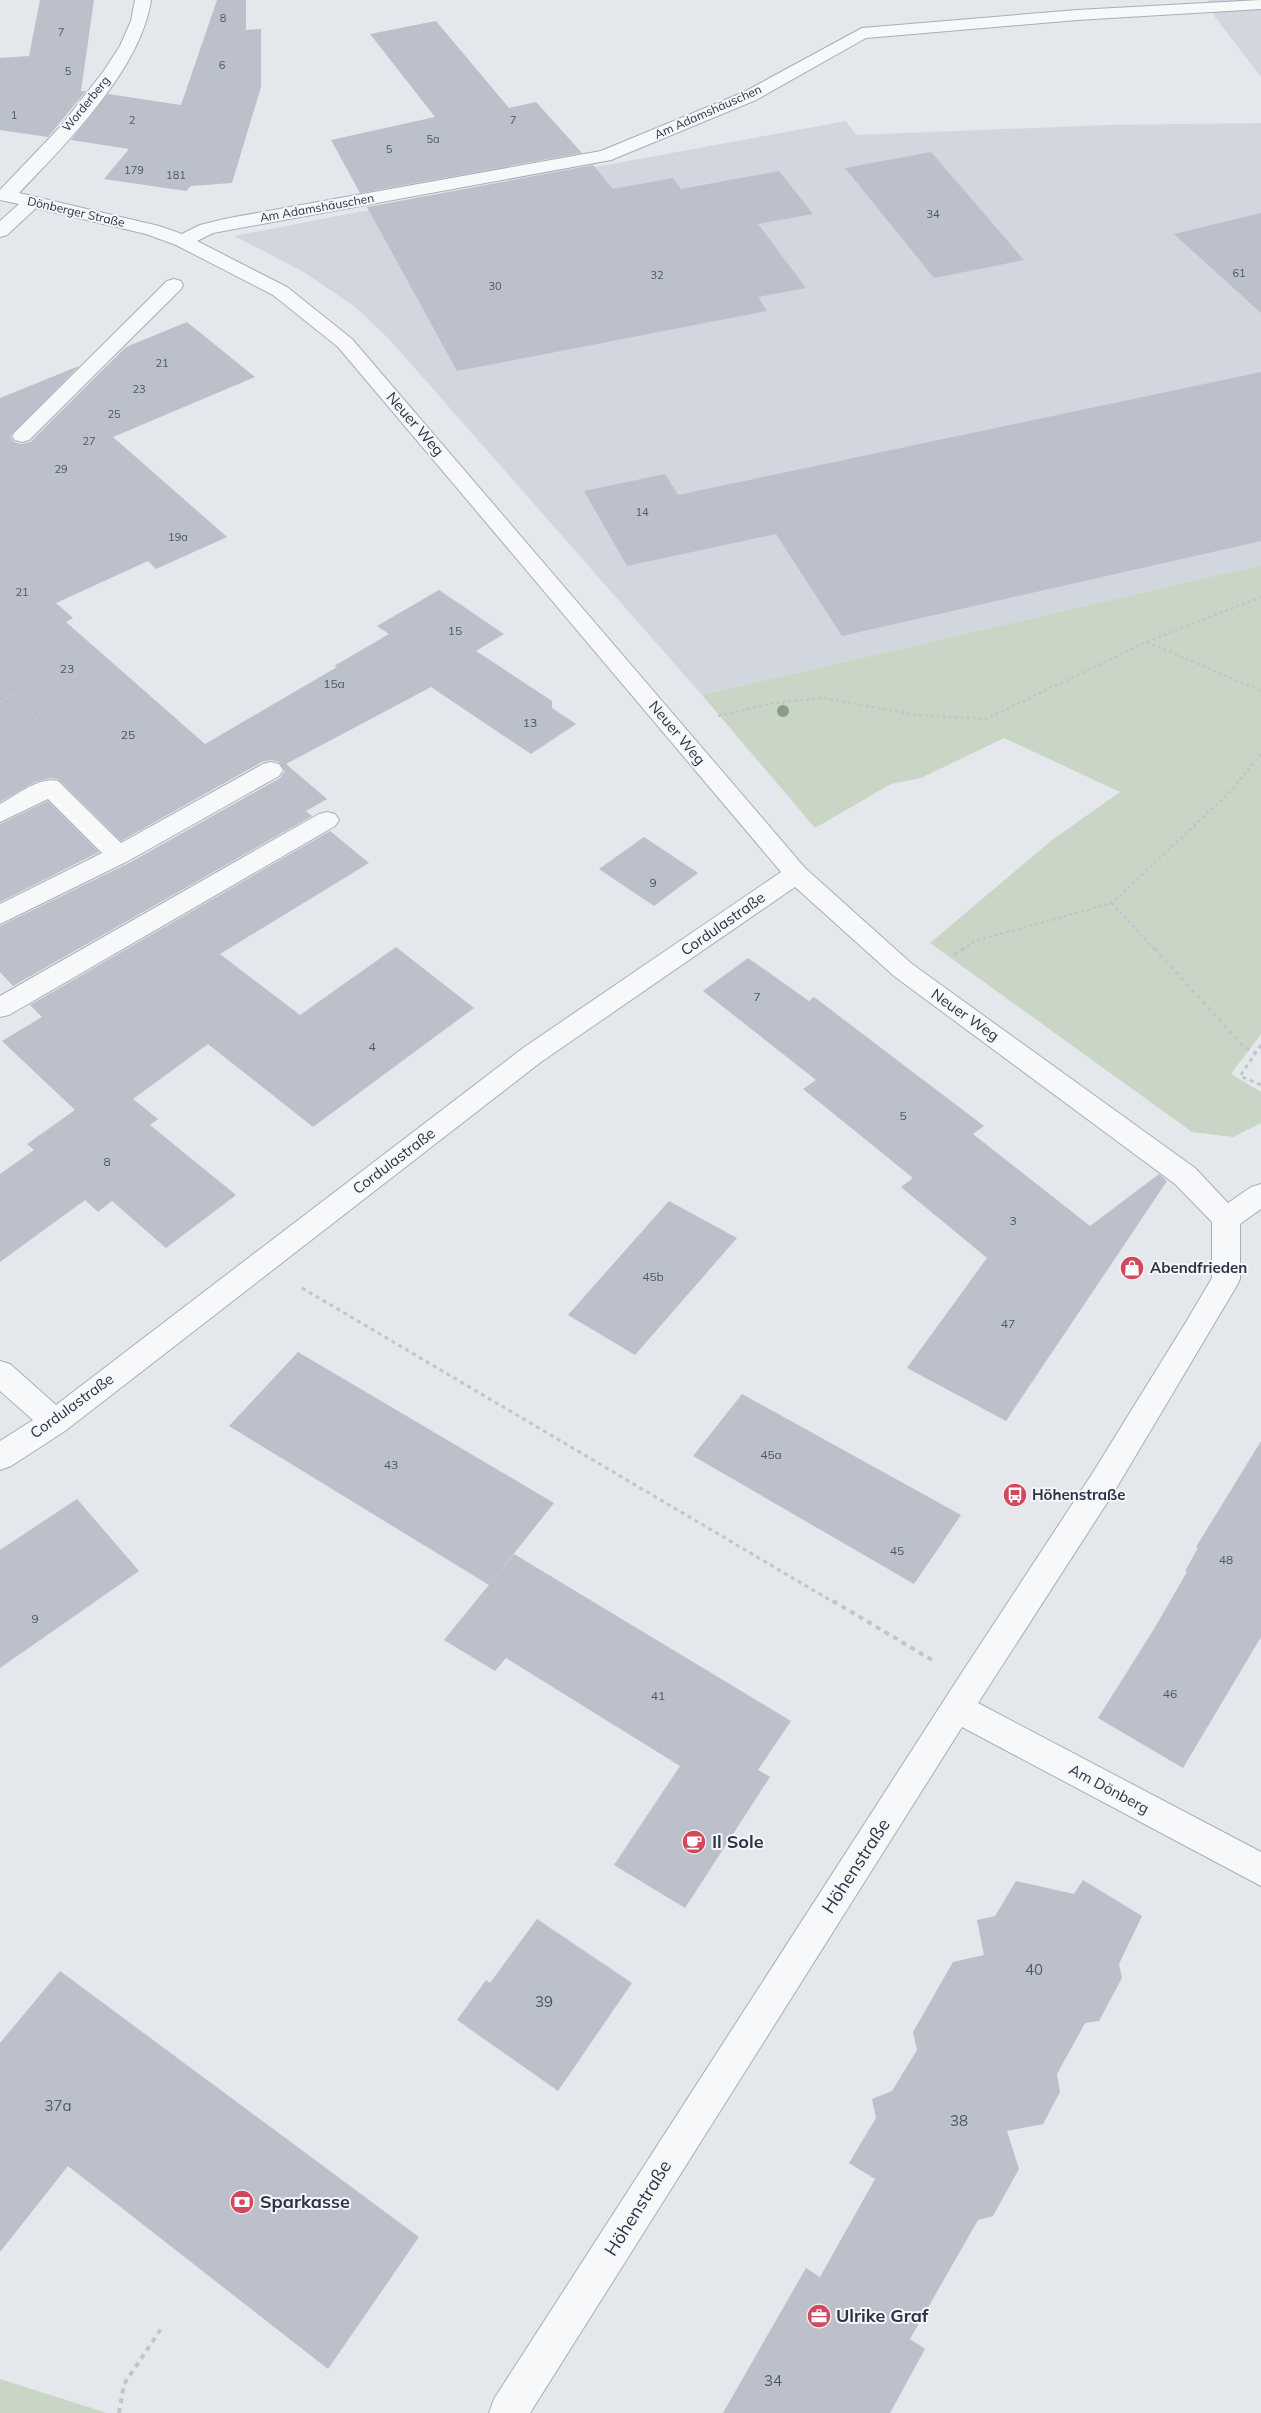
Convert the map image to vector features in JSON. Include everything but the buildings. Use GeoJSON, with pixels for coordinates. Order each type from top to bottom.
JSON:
{"type":"FeatureCollection","features":[{"type":"Feature","properties":{"kind":"street","name":"Worderberg"},"geometry":{"type":"LineString","coordinates":[[3,196],[87,105],[116,67],[136,34],[144,12],[143,0]]}},
{"type":"Feature","properties":{"kind":"street","name":"Am Adamshäuschen"},"geometry":{"type":"LineString","coordinates":[[183,241],[207,229],[229,224],[605,156],[750,96],[862,32],[1078,15],[1261,4]]}},
{"type":"Feature","properties":{"kind":"street","name":"Dönberger Straße"},"geometry":{"type":"LineString","coordinates":[[3,196],[33,201],[152,230]]}},
{"type":"Feature","properties":{"kind":"street"},"geometry":{"type":"LineString","coordinates":[[0,231],[33,201]]}},
{"type":"Feature","properties":{"kind":"street","name":"Neuer Weg"},"geometry":{"type":"LineString","coordinates":[[152,230],[183,241],[280,291],[345,343],[796,874],[903,970],[1066,1086],[1185,1176],[1226,1220]]}},
{"type":"Feature","properties":{"kind":"street"},"geometry":{"type":"LineString","coordinates":[[22,436],[174,285]]}},
{"type":"Feature","properties":{"kind":"street"},"geometry":{"type":"LineString","coordinates":[[0,915],[120,855],[271,770]]}},
{"type":"Feature","properties":{"kind":"street"},"geometry":{"type":"LineString","coordinates":[[0,814],[50,787],[120,855]]}},
{"type":"Feature","properties":{"kind":"street"},"geometry":{"type":"LineString","coordinates":[[0,1008],[327,820]]}},
{"type":"Feature","properties":{"kind":"street","name":"Cordulastraße"},"geometry":{"type":"LineString","coordinates":[[0,1457],[55,1422],[532,1055],[796,874]]}},
{"type":"Feature","properties":{"kind":"street"},"geometry":{"type":"LineString","coordinates":[[1226,1220],[1261,1195]]}},
{"type":"Feature","properties":{"kind":"street","name":"Höhenstraße"},"geometry":{"type":"LineString","coordinates":[[508,2413],[964,1696],[1103,1483],[1226,1279],[1226,1220]]}},
{"type":"Feature","properties":{"kind":"street"},"geometry":{"type":"LineString","coordinates":[[0,1373],[55,1422]]}},
{"type":"Feature","properties":{"kind":"street","name":"Am Dönberg"},"geometry":{"type":"LineString","coordinates":[[964,1696],[1261,1870]]}},
{"type":"Feature","properties":{"kind":"path"},"geometry":{"type":"LineString","coordinates":[[712,718],[774,703],[825,698],[916,715],[986,719],[1146,642],[1261,596]]}},
{"type":"Feature","properties":{"kind":"path"},"geometry":{"type":"LineString","coordinates":[[1146,642],[1261,691]]}},
{"type":"Feature","properties":{"kind":"path"},"geometry":{"type":"LineString","coordinates":[[0,685],[36,717],[41,734],[83,771],[50,787]]}},
{"type":"Feature","properties":{"kind":"path"},"geometry":{"type":"LineString","coordinates":[[0,702],[12,695]]}},
{"type":"Feature","properties":{"kind":"path"},"geometry":{"type":"LineString","coordinates":[[953,956],[976,941],[1112,903],[1231,792],[1261,754]]}},
{"type":"Feature","properties":{"kind":"path"},"geometry":{"type":"LineString","coordinates":[[1112,903],[1242,1045],[1256,1053]]}},
{"type":"Feature","properties":{"kind":"path"},"geometry":{"type":"LineString","coordinates":[[1261,1045],[1240,1076],[1261,1085]]}},
{"type":"Feature","properties":{"kind":"path"},"geometry":{"type":"LineString","coordinates":[[334,1307],[964,1696]]}},
{"type":"Feature","properties":{"kind":"path"},"geometry":{"type":"LineString","coordinates":[[119,2413],[124,2384],[161,2329]]}},
{"type":"Feature","properties":{"kind":"shaded area"},"geometry":{"type":"Polygon","coordinates":[[[1208,0],[1261,0],[1261,77],[1215,17],[1208,0]]]}},
{"type":"Feature","properties":{"kind":"shaded area"},"geometry":{"type":"Polygon","coordinates":[[[846,121],[856,135],[1108,125],[1261,123],[1261,565],[702,695],[389,339],[354,306],[302,271],[234,236],[514,182],[846,121]]]}},
{"type":"Feature","properties":{"kind":"green space"},"geometry":{"type":"Polygon","coordinates":[[[1261,565],[1261,1034],[1231,1074],[1261,1092],[1261,1123],[1233,1137],[1192,1132],[930,943],[1052,840],[1120,792],[1004,738],[921,778],[891,784],[815,828],[702,695],[1261,565]]]}},
{"type":"Feature","properties":{"kind":"green space"},"geometry":{"type":"Polygon","coordinates":[[[0,2379],[107,2413],[0,2413],[0,2379]]]}},
{"type":"Feature","properties":{"kind":"place","name":"Abendfrieden"},"geometry":{"type":"Point","coordinates":[1132,1268]}},
{"type":"Feature","properties":{"kind":"place","name":"Höhenstraße"},"geometry":{"type":"Point","coordinates":[1015,1495]}},
{"type":"Feature","properties":{"kind":"place","name":"Il Sole"},"geometry":{"type":"Point","coordinates":[694,1842]}},
{"type":"Feature","properties":{"kind":"place","name":"Sparkasse"},"geometry":{"type":"Point","coordinates":[242,2202]}},
{"type":"Feature","properties":{"kind":"place","name":"Ulrike Graf"},"geometry":{"type":"Point","coordinates":[819,2316]}}]}
